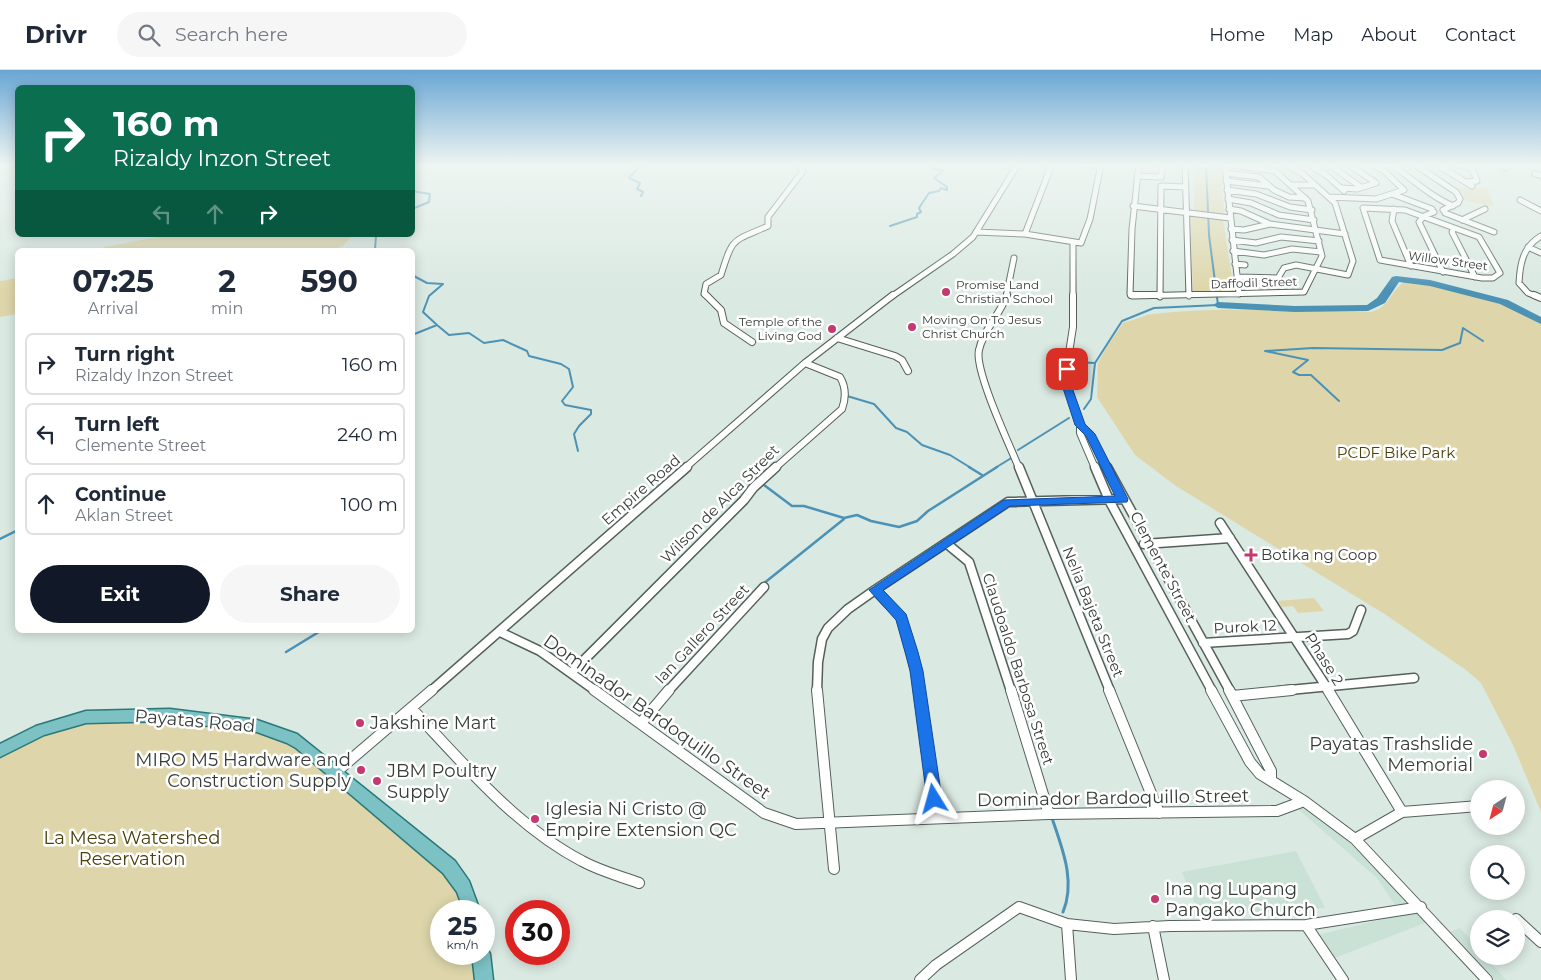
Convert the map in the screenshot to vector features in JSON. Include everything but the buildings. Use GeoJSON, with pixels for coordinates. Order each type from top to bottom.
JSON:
{"type":"FeatureCollection","features":[{"type":"Feature","properties":{"kind":"main road","name":"Payatas Road"},"geometry":{"type":"LineString","coordinates":[[0,751],[41,730],[86,717],[170,715],[243,723],[267,729],[301,744],[449,867],[463,887],[468,900]]}},
{"type":"Feature","properties":{"kind":"main road"},"geometry":{"type":"LineString","coordinates":[[483,965],[484,980]]}},
{"type":"Feature","properties":{"kind":"street"},"geometry":{"type":"LineString","coordinates":[[752,342],[727,326],[716,302],[704,294],[706,284],[721,275],[730,245],[736,240],[759,232],[768,226],[768,217],[776,206]]}},
{"type":"Feature","properties":{"kind":"street","name":"Empire Road"},"geometry":{"type":"LineString","coordinates":[[335,773],[500,632],[805,363],[881,304],[953,254],[974,234],[991,206]]}},
{"type":"Feature","properties":{"kind":"street"},"geometry":{"type":"LineString","coordinates":[[1025,234],[1036,206]]}},
{"type":"Feature","properties":{"kind":"street"},"geometry":{"type":"LineString","coordinates":[[974,234],[1025,234],[1081,243],[1093,206]]}},
{"type":"Feature","properties":{"kind":"street","name":"Daffodil Street"},"geometry":{"type":"LineString","coordinates":[[1133,206],[1130,260],[1130,294],[1132,296],[1160,297],[1304,292],[1322,252]]}},
{"type":"Feature","properties":{"kind":"street"},"geometry":{"type":"LineString","coordinates":[[1137,206],[1230,218]]}},
{"type":"Feature","properties":{"kind":"street"},"geometry":{"type":"LineString","coordinates":[[1187,206],[1189,296]]}},
{"type":"Feature","properties":{"kind":"street"},"geometry":{"type":"LineString","coordinates":[[1259,206],[1279,215],[1314,220]]}},
{"type":"Feature","properties":{"kind":"street"},"geometry":{"type":"LineString","coordinates":[[1289,206],[1312,210]]}},
{"type":"Feature","properties":{"kind":"street"},"geometry":{"type":"LineString","coordinates":[[1233,251],[1264,255],[1292,250],[1322,252],[1310,206]]}},
{"type":"Feature","properties":{"kind":"street"},"geometry":{"type":"LineString","coordinates":[[1237,277],[1278,278],[1284,268],[1296,265],[1348,275],[1353,261],[1337,206]]}},
{"type":"Feature","properties":{"kind":"street"},"geometry":{"type":"LineString","coordinates":[[1424,206],[1444,212],[1494,232]]}},
{"type":"Feature","properties":{"kind":"street"},"geometry":{"type":"LineString","coordinates":[[1444,212],[1452,206]]}},
{"type":"Feature","properties":{"kind":"street"},"geometry":{"type":"LineString","coordinates":[[1239,294],[1229,208],[1241,211],[1270,224],[1345,234]]}},
{"type":"Feature","properties":{"kind":"street","name":"Willow Street"},"geometry":{"type":"LineString","coordinates":[[1363,208],[1394,209],[1424,216],[1481,239],[1500,273],[1493,278],[1475,277],[1380,260],[1363,208]]}},
{"type":"Feature","properties":{"kind":"street"},"geometry":{"type":"LineString","coordinates":[[1160,209],[1160,297]]}},
{"type":"Feature","properties":{"kind":"street"},"geometry":{"type":"LineString","coordinates":[[1394,209],[1392,221],[1411,266]]}},
{"type":"Feature","properties":{"kind":"street"},"geometry":{"type":"LineString","coordinates":[[1462,220],[1484,209]]}},
{"type":"Feature","properties":{"kind":"street"},"geometry":{"type":"LineString","coordinates":[[1433,210],[1424,216],[1420,223],[1443,272]]}},
{"type":"Feature","properties":{"kind":"street"},"geometry":{"type":"LineString","coordinates":[[1231,229],[1244,230],[1270,224]]}},
{"type":"Feature","properties":{"kind":"street"},"geometry":{"type":"LineString","coordinates":[[1454,228],[1453,233],[1475,277]]}},
{"type":"Feature","properties":{"kind":"street"},"geometry":{"type":"LineString","coordinates":[[1232,240],[1256,243],[1281,236],[1319,241]]}},
{"type":"Feature","properties":{"kind":"street"},"geometry":{"type":"LineString","coordinates":[[1541,236],[1533,240],[1520,263],[1519,283],[1528,293],[1541,298]]}},
{"type":"Feature","properties":{"kind":"street"},"geometry":{"type":"LineString","coordinates":[[1073,242],[1073,327],[1065,379],[1080,425]]}},
{"type":"Feature","properties":{"kind":"street"},"geometry":{"type":"LineString","coordinates":[[1528,247],[1541,253]]}},
{"type":"Feature","properties":{"kind":"street","name":"Nelia Bajeta Street"},"geometry":{"type":"LineString","coordinates":[[1014,258],[1011,280],[1003,304],[980,343],[978,357],[1000,421],[1159,813]]}},
{"type":"Feature","properties":{"kind":"street"},"geometry":{"type":"LineString","coordinates":[[1235,264],[1245,265]]}},
{"type":"Feature","properties":{"kind":"street"},"geometry":{"type":"LineString","coordinates":[[837,338],[895,356],[902,360],[908,371]]}},
{"type":"Feature","properties":{"kind":"street","name":"Wilson de Alca Street"},"geometry":{"type":"LineString","coordinates":[[570,673],[744,500],[753,488],[842,409],[844,382],[833,372],[805,363]]}},
{"type":"Feature","properties":{"kind":"street","name":"Clemente Street"},"geometry":{"type":"LineString","coordinates":[[1080,425],[1090,434],[1123,499],[1164,568],[1271,771],[1271,780]]}},
{"type":"Feature","properties":{"kind":"street","name":"Clemente Street"},"geometry":{"type":"LineString","coordinates":[[1080,425],[1080,433],[1088,454],[1109,500],[1135,545],[1250,762],[1260,774],[1304,801],[1355,839],[1421,907],[1487,980]]}},
{"type":"Feature","properties":{"kind":"street"},"geometry":{"type":"LineString","coordinates":[[834,869],[817,699],[820,647],[828,628],[848,609],[875,590],[1008,502],[1123,499]]}},
{"type":"Feature","properties":{"kind":"street","name":"Phase 2"},"geometry":{"type":"LineString","coordinates":[[1220,523],[1295,638],[1402,812]]}},
{"type":"Feature","properties":{"kind":"street"},"geometry":{"type":"LineString","coordinates":[[1135,545],[1230,538]]}},
{"type":"Feature","properties":{"kind":"street","name":"Claudoaldo Barbosa Street"},"geometry":{"type":"LineString","coordinates":[[948,542],[968,562],[978,585],[1049,814]]}},
{"type":"Feature","properties":{"kind":"street","name":"Ian Gallero Street"},"geometry":{"type":"LineString","coordinates":[[641,723],[690,666],[764,587]]}},
{"type":"Feature","properties":{"kind":"street"},"geometry":{"type":"LineString","coordinates":[[875,590],[901,617],[911,652],[916,671],[937,818]]}},
{"type":"Feature","properties":{"kind":"street","name":"Purok 12"},"geometry":{"type":"LineString","coordinates":[[1203,643],[1352,633],[1361,610]]}},
{"type":"Feature","properties":{"kind":"street"},"geometry":{"type":"LineString","coordinates":[[1179,630],[1196,630]]}},
{"type":"Feature","properties":{"kind":"street","name":"Dominador Bardoquillo Street"},"geometry":{"type":"LineString","coordinates":[[500,632],[540,651],[764,813],[796,824],[1049,814],[1277,811],[1304,801]]}},
{"type":"Feature","properties":{"kind":"street"},"geometry":{"type":"LineString","coordinates":[[1206,677],[1222,677]]}},
{"type":"Feature","properties":{"kind":"street"},"geometry":{"type":"LineString","coordinates":[[1232,696],[1414,678]]}},
{"type":"Feature","properties":{"kind":"street"},"geometry":{"type":"LineString","coordinates":[[411,708],[468,768],[524,820],[580,861],[639,884]]}},
{"type":"Feature","properties":{"kind":"street"},"geometry":{"type":"LineString","coordinates":[[1355,839],[1402,812],[1470,807]]}},
{"type":"Feature","properties":{"kind":"street"},"geometry":{"type":"LineString","coordinates":[[920,980],[936,965],[1019,907],[1067,924],[1114,929],[1153,926],[1306,925],[1421,907]]}},
{"type":"Feature","properties":{"kind":"street"},"geometry":{"type":"LineString","coordinates":[[1067,924],[1072,980]]}},
{"type":"Feature","properties":{"kind":"street"},"geometry":{"type":"LineString","coordinates":[[1306,925],[1343,980]]}},
{"type":"Feature","properties":{"kind":"street"},"geometry":{"type":"LineString","coordinates":[[1153,926],[1164,980]]}},
{"type":"Feature","properties":{"kind":"street"},"geometry":{"type":"LineString","coordinates":[[1525,927],[1541,942]]}},
{"type":"Feature","properties":{"kind":"shaded area"},"geometry":{"type":"Polygon","coordinates":[[[1305,805],[1389,876],[1413,906],[1397,908],[1377,878],[1298,809],[1305,805]]]}},
{"type":"Feature","properties":{"kind":"shaded area"},"geometry":{"type":"Polygon","coordinates":[[[1296,851],[1325,908],[1200,916],[1182,872],[1296,851]]]}},
{"type":"Feature","properties":{"kind":"shaded area"},"geometry":{"type":"Polygon","coordinates":[[[1416,911],[1427,922],[1332,959],[1318,935],[1416,911]]]}},
{"type":"Feature","properties":{"kind":"shaded area"},"geometry":{"type":"Polygon","coordinates":[[[1460,928],[1470,939],[1470,955],[1449,932],[1460,928]]]}},
{"type":"Feature","properties":{"kind":"shaded area"},"geometry":{"type":"Polygon","coordinates":[[[1479,965],[1493,965],[1506,980],[1492,980],[1479,965]]]}},
{"type":"Feature","properties":{"kind":"green space"},"geometry":{"type":"Polygon","coordinates":[[[1194,206],[1224,206],[1225,216],[1194,212],[1194,206]]]}},
{"type":"Feature","properties":{"kind":"green space"},"geometry":{"type":"Polygon","coordinates":[[[1190,216],[1223,220],[1234,291],[1193,293],[1190,216]]]}},
{"type":"Feature","properties":{"kind":"green space"},"geometry":{"type":"Polygon","coordinates":[[[158,237],[351,237],[343,246],[338,248],[103,248],[158,237]]]}},
{"type":"Feature","properties":{"kind":"green space"},"geometry":{"type":"Polygon","coordinates":[[[15,278],[15,314],[0,317],[0,281],[15,278]]]}},
{"type":"Feature","properties":{"kind":"green space","name":"PCDF Bike Park"},"geometry":{"type":"Polygon","coordinates":[[[1404,282],[1437,286],[1475,295],[1513,307],[1541,323],[1541,812],[1513,745],[1481,683],[1466,670],[1386,615],[1176,486],[1135,455],[1097,397],[1098,363],[1107,346],[1124,322],[1153,314],[1208,310],[1371,312],[1382,307],[1404,282]]]}},
{"type":"Feature","properties":{"kind":"green space"},"geometry":{"type":"Polygon","coordinates":[[[1314,598],[1324,611],[1298,613],[1293,606],[1282,607],[1278,601],[1314,598]]]}},
{"type":"Feature","properties":{"kind":"green space","name":"La Mesa Watershed Reservation"},"geometry":{"type":"Polygon","coordinates":[[[113,716],[247,727],[288,741],[463,887],[468,900],[430,900],[430,965],[482,965],[484,980],[0,980],[0,754],[48,730],[113,716]]]}},
{"type":"Feature","properties":{"kind":"waterway"},"geometry":{"type":"LineString","coordinates":[[890,226],[917,217],[917,214],[921,212],[920,206]]}},
{"type":"Feature","properties":{"kind":"waterway"},"geometry":{"type":"LineString","coordinates":[[1095,363],[1122,321],[1154,308],[1218,305],[1209,235],[1208,206]]}},
{"type":"Feature","properties":{"kind":"waterway"},"geometry":{"type":"LineString","coordinates":[[375,248],[376,237]]}},
{"type":"Feature","properties":{"kind":"waterway"},"geometry":{"type":"LineString","coordinates":[[415,277],[427,283],[443,284],[429,296],[423,312],[437,325]]}},
{"type":"Feature","properties":{"kind":"waterway"},"geometry":{"type":"LineString","coordinates":[[1218,305],[1295,309],[1368,308],[1381,300],[1396,279],[1430,283],[1504,302],[1541,321]]}},
{"type":"Feature","properties":{"kind":"waterway"},"geometry":{"type":"LineString","coordinates":[[415,334],[437,325]]}},
{"type":"Feature","properties":{"kind":"waterway"},"geometry":{"type":"LineString","coordinates":[[437,325],[449,335],[469,333],[484,343],[503,340],[527,351],[529,356],[561,364],[569,369],[573,387],[562,401],[565,405],[591,410],[591,414],[574,434],[578,451]]}},
{"type":"Feature","properties":{"kind":"waterway"},"geometry":{"type":"LineString","coordinates":[[1339,401],[1311,375],[1299,375],[1293,372],[1308,360],[1265,351],[1313,348],[1442,350],[1460,343],[1463,328],[1483,341]]}},
{"type":"Feature","properties":{"kind":"waterway"},"geometry":{"type":"LineString","coordinates":[[1074,362],[1095,363]]}},
{"type":"Feature","properties":{"kind":"waterway"},"geometry":{"type":"LineString","coordinates":[[1084,409],[1091,399],[1095,363]]}},
{"type":"Feature","properties":{"kind":"waterway"},"geometry":{"type":"LineString","coordinates":[[847,396],[874,404],[896,428],[907,432],[922,445],[950,455],[971,468]]}},
{"type":"Feature","properties":{"kind":"waterway"},"geometry":{"type":"LineString","coordinates":[[1018,450],[1069,418]]}},
{"type":"Feature","properties":{"kind":"waterway"},"geometry":{"type":"LineString","coordinates":[[995,468],[1013,457]]}},
{"type":"Feature","properties":{"kind":"waterway"},"geometry":{"type":"LineString","coordinates":[[969,467],[982,475]]}},
{"type":"Feature","properties":{"kind":"waterway"},"geometry":{"type":"LineString","coordinates":[[764,485],[792,506],[804,506],[844,518],[857,515],[871,521],[899,527],[917,521],[928,511],[997,467]]}},
{"type":"Feature","properties":{"kind":"waterway"},"geometry":{"type":"LineString","coordinates":[[763,584],[844,519]]}},
{"type":"Feature","properties":{"kind":"waterway"},"geometry":{"type":"LineString","coordinates":[[0,539],[15,532]]}},
{"type":"Feature","properties":{"kind":"waterway"},"geometry":{"type":"LineString","coordinates":[[286,652],[317,633]]}},
{"type":"Feature","properties":{"kind":"waterway"},"geometry":{"type":"LineString","coordinates":[[1052,818],[1068,877],[1067,900],[1063,912]]}},
{"type":"Feature","properties":{"kind":"place","name":"Promise Land Christian School"},"geometry":{"type":"Point","coordinates":[946,292]}},
{"type":"Feature","properties":{"kind":"place","name":"Moving On To Jesus Christ Church"},"geometry":{"type":"Point","coordinates":[912,327]}},
{"type":"Feature","properties":{"kind":"place","name":"Temple of the Living God"},"geometry":{"type":"Point","coordinates":[832,329]}},
{"type":"Feature","properties":{"kind":"place","name":"Botika ng Coop"},"geometry":{"type":"Point","coordinates":[1251,555]}},
{"type":"Feature","properties":{"kind":"place","name":"Jakshine Mart"},"geometry":{"type":"Point","coordinates":[360,723]}},
{"type":"Feature","properties":{"kind":"place","name":"Payatas Trashslide Memorial"},"geometry":{"type":"Point","coordinates":[1483,754]}},
{"type":"Feature","properties":{"kind":"place","name":"MIRO M5 Hardware and Construction Supply"},"geometry":{"type":"Point","coordinates":[361,770]}},
{"type":"Feature","properties":{"kind":"place","name":"JBM Poultry Supply"},"geometry":{"type":"Point","coordinates":[377,781]}},
{"type":"Feature","properties":{"kind":"place","name":"Iglesia Ni Cristo @ Empire Extension QC"},"geometry":{"type":"Point","coordinates":[535,819]}},
{"type":"Feature","properties":{"kind":"place","name":"Ina ng Lupang Pangako Church"},"geometry":{"type":"Point","coordinates":[1155,899]}},
{"type":"Feature","properties":{"kind":"route"},"geometry":{"type":"LineString","coordinates":[[934,799],[916,671],[911,652],[901,617],[875,590],[1008,502],[1123,499],[1090,434],[1080,425],[1065,379],[1067,369]]}}]}
